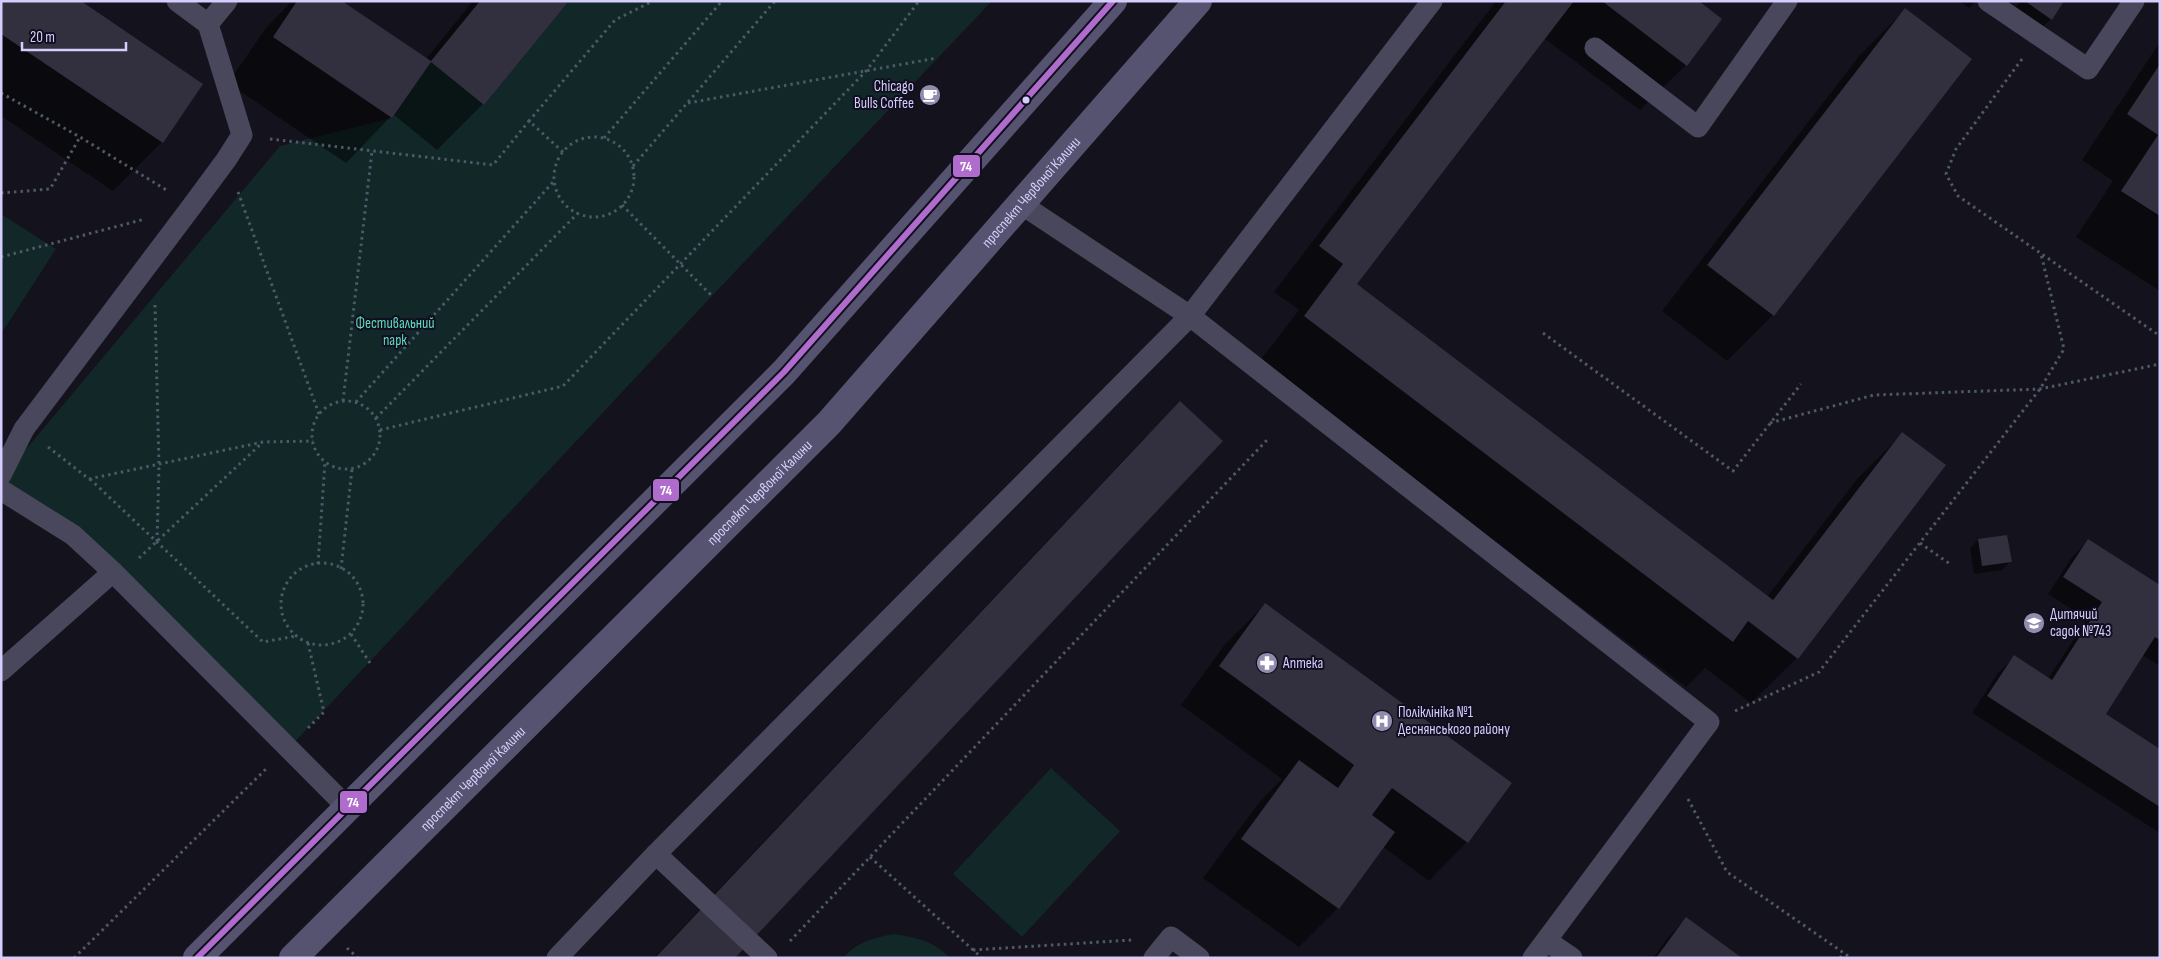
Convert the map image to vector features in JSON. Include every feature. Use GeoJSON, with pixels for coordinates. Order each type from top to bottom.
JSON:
{"type":"FeatureCollection","features":[{"type":"Feature","properties":{"kind":"main road"},"geometry":{"type":"LineString","coordinates":[[197,958],[784,372],[1113,1]]}},
{"type":"Feature","properties":{"kind":"main road","name":"проспект Червоної Калини"},"geometry":{"type":"LineString","coordinates":[[294,958],[829,424],[1198,1]]}},
{"type":"Feature","properties":{"kind":"lane"},"geometry":{"type":"LineString","coordinates":[[1,475],[24,429],[192,206],[242,135],[208,24],[177,1]]}},
{"type":"Feature","properties":{"kind":"lane"},"geometry":{"type":"LineString","coordinates":[[208,24],[227,1]]}},
{"type":"Feature","properties":{"kind":"lane"},"geometry":{"type":"LineString","coordinates":[[557,958],[656,854],[1190,316],[1432,1]]}},
{"type":"Feature","properties":{"kind":"lane"},"geometry":{"type":"LineString","coordinates":[[1595,48],[1698,127],[1787,1]]}},
{"type":"Feature","properties":{"kind":"lane"},"geometry":{"type":"LineString","coordinates":[[1988,1],[2088,69],[2134,1]]}},
{"type":"Feature","properties":{"kind":"lane"},"geometry":{"type":"LineString","coordinates":[[1021,204],[1190,316],[1709,722],[1533,958]]}},
{"type":"Feature","properties":{"kind":"lane"},"geometry":{"type":"LineString","coordinates":[[1,490],[73,535],[116,575],[348,808]]}},
{"type":"Feature","properties":{"kind":"lane"},"geometry":{"type":"LineString","coordinates":[[1,672],[116,575]]}},
{"type":"Feature","properties":{"kind":"lane"},"geometry":{"type":"LineString","coordinates":[[656,854],[768,958]]}},
{"type":"Feature","properties":{"kind":"lane"},"geometry":{"type":"LineString","coordinates":[[1154,958],[1171,937],[1199,958]]}},
{"type":"Feature","properties":{"kind":"lane"},"geometry":{"type":"LineString","coordinates":[[1547,940],[1572,958]]}},
{"type":"Feature","properties":{"kind":"path"},"geometry":{"type":"LineString","coordinates":[[242,135],[493,165],[615,20],[653,1]]}},
{"type":"Feature","properties":{"kind":"path"},"geometry":{"type":"LineString","coordinates":[[604,138],[722,1]]}},
{"type":"Feature","properties":{"kind":"path"},"geometry":{"type":"LineString","coordinates":[[633,166],[775,1]]}},
{"type":"Feature","properties":{"kind":"path"},"geometry":{"type":"LineString","coordinates":[[380,430],[563,386],[867,70],[919,1]]}},
{"type":"Feature","properties":{"kind":"path"},"geometry":{"type":"LineString","coordinates":[[2039,36],[1956,149],[1946,174],[1958,196],[2160,336]]}},
{"type":"Feature","properties":{"kind":"path"},"geometry":{"type":"LineString","coordinates":[[688,103],[937,58]]}},
{"type":"Feature","properties":{"kind":"path"},"geometry":{"type":"LineString","coordinates":[[1,93],[80,137],[192,206]]}},
{"type":"Feature","properties":{"kind":"path"},"geometry":{"type":"LineString","coordinates":[[529,121],[563,152]]}},
{"type":"Feature","properties":{"kind":"path"},"geometry":{"type":"LineString","coordinates":[[1,193],[50,189],[80,137]]}},
{"type":"Feature","properties":{"kind":"path"},"geometry":{"type":"LineString","coordinates":[[590,137],[604,138],[617,144],[627,154],[633,166],[634,180],[629,196],[618,209],[602,216],[585,216],[569,208],[559,196],[554,181],[556,166],[563,152],[575,142],[590,137]]}},
{"type":"Feature","properties":{"kind":"path"},"geometry":{"type":"LineString","coordinates":[[343,401],[372,151]]}},
{"type":"Feature","properties":{"kind":"path"},"geometry":{"type":"LineString","coordinates":[[226,160],[319,414]]}},
{"type":"Feature","properties":{"kind":"path"},"geometry":{"type":"LineString","coordinates":[[356,402],[554,181]]}},
{"type":"Feature","properties":{"kind":"path"},"geometry":{"type":"LineString","coordinates":[[622,205],[712,296]]}},
{"type":"Feature","properties":{"kind":"path"},"geometry":{"type":"LineString","coordinates":[[1,257],[192,206]]}},
{"type":"Feature","properties":{"kind":"path"},"geometry":{"type":"LineString","coordinates":[[376,418],[578,213]]}},
{"type":"Feature","properties":{"kind":"path"},"geometry":{"type":"LineString","coordinates":[[1709,722],[1819,672],[2040,389],[2064,349],[2040,254]]}},
{"type":"Feature","properties":{"kind":"path"},"geometry":{"type":"LineString","coordinates":[[154,257],[159,465],[157,542]]}},
{"type":"Feature","properties":{"kind":"path"},"geometry":{"type":"LineString","coordinates":[[1543,332],[1733,471],[1800,384]]}},
{"type":"Feature","properties":{"kind":"path"},"geometry":{"type":"LineString","coordinates":[[1770,424],[1874,395],[2040,389],[2160,364]]}},
{"type":"Feature","properties":{"kind":"path"},"geometry":{"type":"LineString","coordinates":[[343,401],[356,402],[368,408],[376,418],[380,430],[380,444],[374,455],[364,464],[352,469],[339,469],[325,461],[318,454],[312,441],[313,427],[319,414],[330,405],[343,401]]}},
{"type":"Feature","properties":{"kind":"path"},"geometry":{"type":"LineString","coordinates":[[24,429],[90,479],[263,642],[296,636]]}},
{"type":"Feature","properties":{"kind":"path"},"geometry":{"type":"LineString","coordinates":[[787,943],[1267,440]]}},
{"type":"Feature","properties":{"kind":"path"},"geometry":{"type":"LineString","coordinates":[[90,479],[263,442],[312,441]]}},
{"type":"Feature","properties":{"kind":"path"},"geometry":{"type":"LineString","coordinates":[[116,575],[157,542],[263,442]]}},
{"type":"Feature","properties":{"kind":"path"},"geometry":{"type":"LineString","coordinates":[[318,564],[325,461]]}},
{"type":"Feature","properties":{"kind":"path"},"geometry":{"type":"LineString","coordinates":[[341,569],[352,469]]}},
{"type":"Feature","properties":{"kind":"path"},"geometry":{"type":"LineString","coordinates":[[1920,543],[1950,564]]}},
{"type":"Feature","properties":{"kind":"path"},"geometry":{"type":"LineString","coordinates":[[318,564],[335,565],[341,569],[349,573],[360,587],[364,604],[360,620],[351,634],[336,643],[322,645],[308,643],[296,636],[287,626],[282,612],[282,595],[289,580],[301,569],[318,564]]}},
{"type":"Feature","properties":{"kind":"path"},"geometry":{"type":"LineString","coordinates":[[351,634],[370,663]]}},
{"type":"Feature","properties":{"kind":"path"},"geometry":{"type":"LineString","coordinates":[[74,958],[324,712],[308,643]]}},
{"type":"Feature","properties":{"kind":"path"},"geometry":{"type":"LineString","coordinates":[[1673,772],[1727,872],[1852,958]]}},
{"type":"Feature","properties":{"kind":"path"},"geometry":{"type":"LineString","coordinates":[[870,857],[982,958]]}},
{"type":"Feature","properties":{"kind":"path"},"geometry":{"type":"LineString","coordinates":[[973,950],[1171,937]]}},
{"type":"Feature","properties":{"kind":"path"},"geometry":{"type":"LineString","coordinates":[[1840,958],[1844,953]]}},
{"type":"Feature","properties":{"kind":"green space","name":"Фестивальний парк"},"geometry":{"type":"Polygon","coordinates":[[[569,1],[992,1],[712,296],[289,748],[1,479],[280,146],[392,118],[431,61],[484,105],[569,1]]]}},
{"type":"Feature","properties":{"kind":"green space"},"geometry":{"type":"Polygon","coordinates":[[[1,214],[56,249],[1,334],[1,214]]]}},
{"type":"Feature","properties":{"kind":"green space"},"geometry":{"type":"Polygon","coordinates":[[[1051,768],[1120,831],[1022,937],[953,874],[1051,768]]]}},
{"type":"Feature","properties":{"kind":"green space"},"geometry":{"type":"Polygon","coordinates":[[[893,934],[924,941],[944,952],[950,958],[843,958],[860,944],[893,934]]]}},
{"type":"Feature","properties":{"kind":"building"},"geometry":{"type":"Polygon","coordinates":[[[1,1],[81,1],[203,84],[163,143],[1,34],[1,1]]]}},
{"type":"Feature","properties":{"kind":"building"},"geometry":{"type":"Polygon","coordinates":[[[297,1],[342,1],[431,61],[480,1],[569,1],[484,105],[431,62],[392,118],[273,37],[297,1]]]}},
{"type":"Feature","properties":{"kind":"building"},"geometry":{"type":"Polygon","coordinates":[[[1506,1],[1574,1],[1357,284],[1773,600],[1902,432],[1946,465],[1798,659],[1748,621],[1733,642],[1304,316],[1343,264],[1319,246],[1506,1]]]}},
{"type":"Feature","properties":{"kind":"building"},"geometry":{"type":"Polygon","coordinates":[[[1602,1],[1699,1],[1722,19],[1687,66],[1602,1]]]}},
{"type":"Feature","properties":{"kind":"building"},"geometry":{"type":"Polygon","coordinates":[[[2025,1],[2064,1],[2052,20],[2025,1]]]}},
{"type":"Feature","properties":{"kind":"building"},"geometry":{"type":"Polygon","coordinates":[[[1905,8],[1972,59],[1774,316],[1707,265],[1905,8]]]}},
{"type":"Feature","properties":{"kind":"building"},"geometry":{"type":"Polygon","coordinates":[[[2160,64],[2160,216],[2121,191],[2158,135],[2127,114],[2160,64]]]}},
{"type":"Feature","properties":{"kind":"building"},"geometry":{"type":"Polygon","coordinates":[[[1180,401],[1223,441],[735,958],[655,958],[1180,401]]]}},
{"type":"Feature","properties":{"kind":"building"},"geometry":{"type":"Polygon","coordinates":[[[2007,535],[2012,562],[1982,566],[1978,539],[2007,535]]]}},
{"type":"Feature","properties":{"kind":"building"},"geometry":{"type":"Polygon","coordinates":[[[2088,539],[2160,585],[2160,640],[2155,637],[2106,714],[2160,749],[2160,807],[1987,696],[2014,655],[2052,680],[2102,602],[2063,577],[2088,539]]]}},
{"type":"Feature","properties":{"kind":"building"},"geometry":{"type":"Polygon","coordinates":[[[1265,603],[1512,783],[1468,843],[1392,788],[1372,815],[1395,832],[1339,909],[1241,839],[1299,760],[1338,788],[1354,765],[1219,666],[1265,603]]]}},
{"type":"Feature","properties":{"kind":"building"},"geometry":{"type":"Polygon","coordinates":[[[1686,917],[1742,958],[1656,958],[1686,917]]]}},
{"type":"Feature","properties":{"kind":"transit line","name":"74"},"geometry":{"type":"LineString","coordinates":[[197,958],[784,372],[1113,1]]}},
{"type":"Feature","properties":{"kind":"place","name":"Chicago Bulls Coffee"},"geometry":{"type":"Point","coordinates":[930,95]}},
{"type":"Feature","properties":{"kind":"place","name":"Дитячий садок №743"},"geometry":{"type":"Point","coordinates":[2034,623]}},
{"type":"Feature","properties":{"kind":"place","name":"Аптека"},"geometry":{"type":"Point","coordinates":[1267,663]}},
{"type":"Feature","properties":{"kind":"place","name":"Поліклініка №1 Деснянського району"},"geometry":{"type":"Point","coordinates":[1382,721]}}]}
